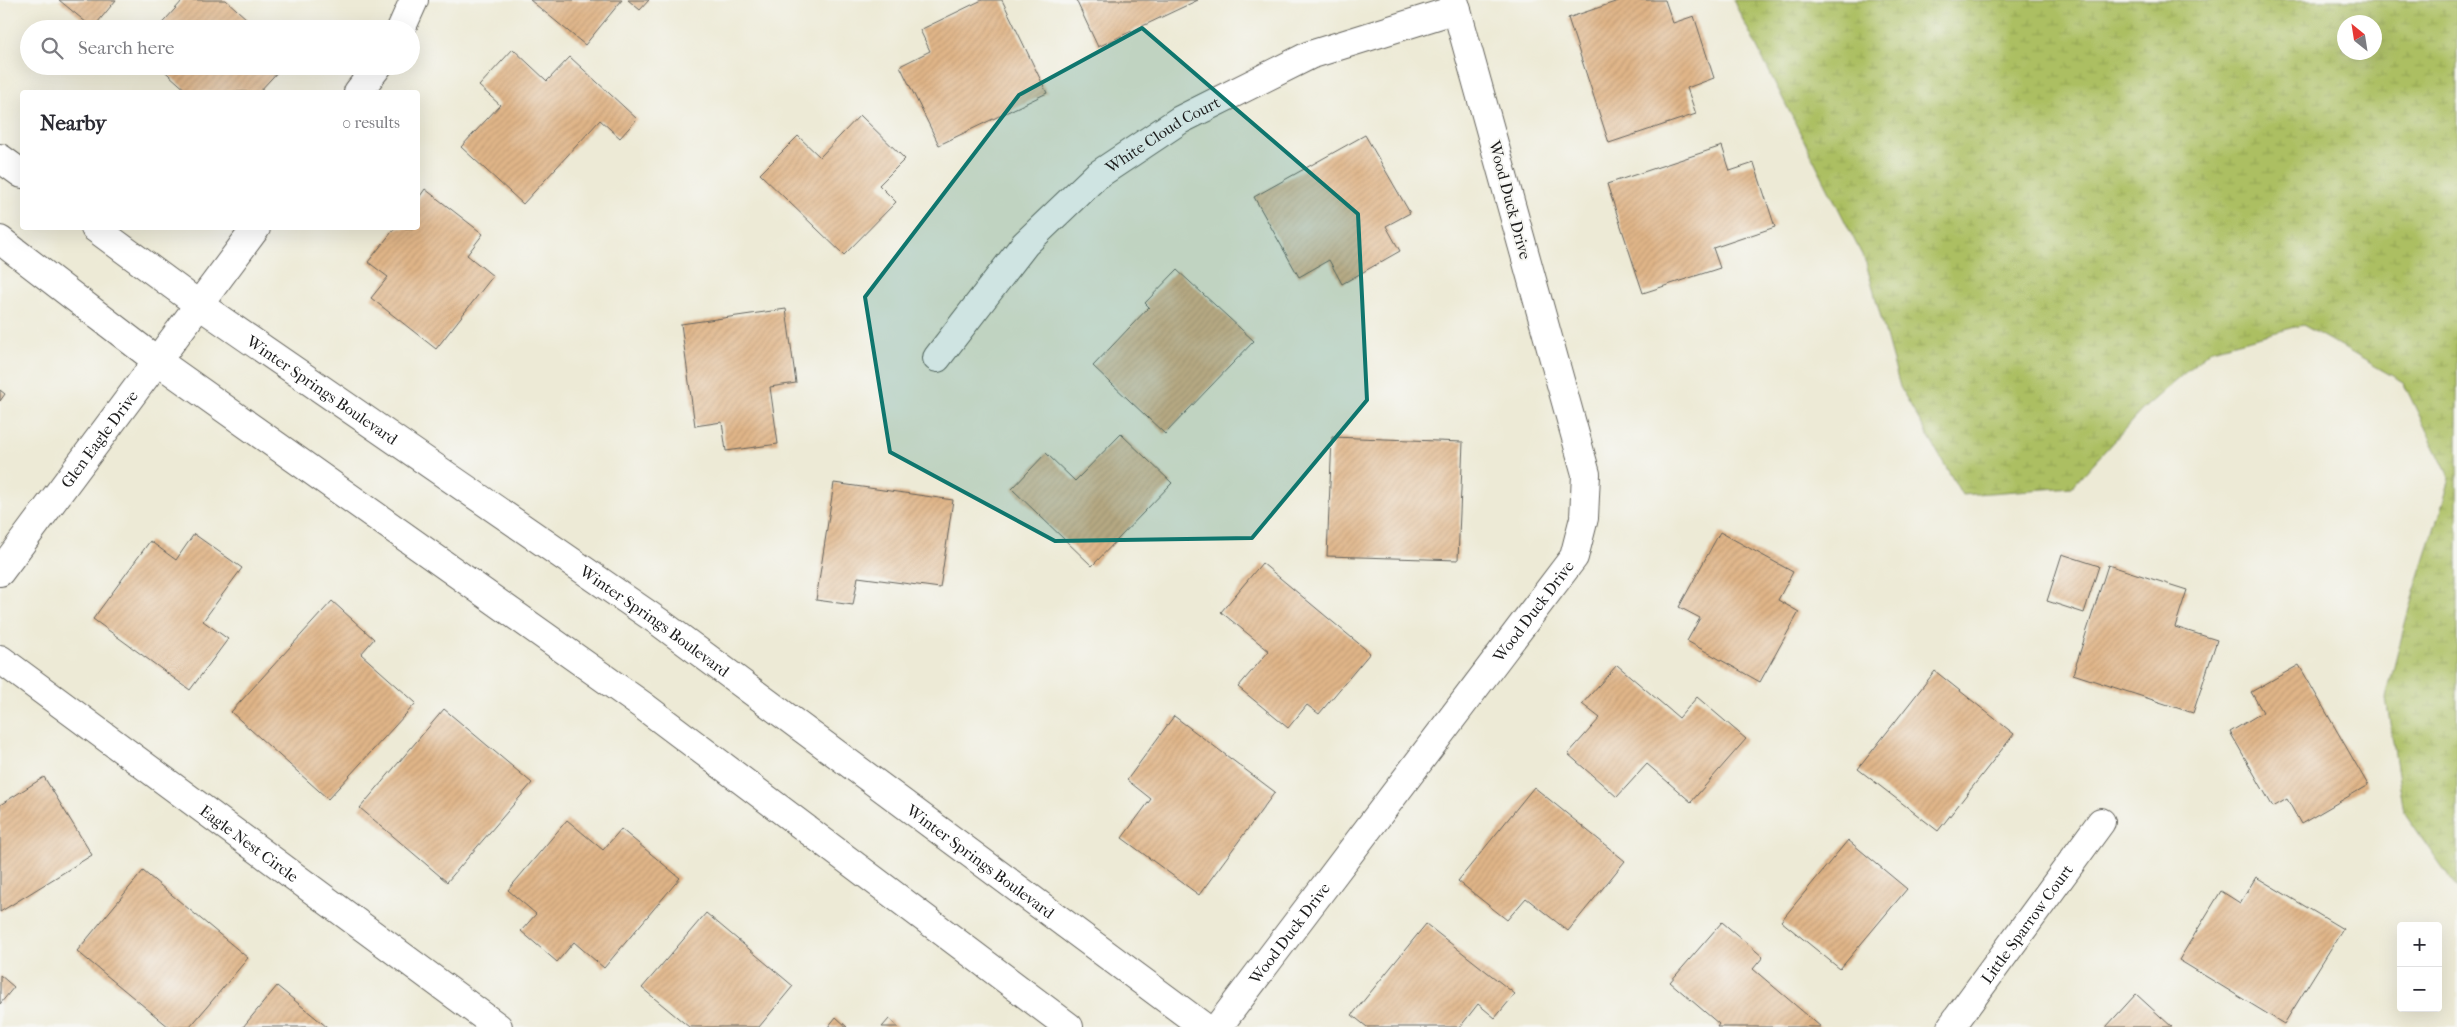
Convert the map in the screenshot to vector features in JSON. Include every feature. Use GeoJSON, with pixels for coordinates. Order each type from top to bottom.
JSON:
{"type":"FeatureCollection","features":[{"type":"Feature","properties":{"kind":"street","name":"White Cloud Court"},"geometry":{"type":"LineString","coordinates":[[937,358],[1025,244],[1096,176],[1180,120],[1310,55],[1456,4]]}},
{"type":"Feature","properties":{"kind":"street","name":"Wood Duck Drive"},"geometry":{"type":"LineString","coordinates":[[1218,1027],[1574,556],[1584,518],[1586,474],[1456,4]]}},
{"type":"Feature","properties":{"kind":"street"},"geometry":{"type":"LineString","coordinates":[[360,90],[371,75]]}},
{"type":"Feature","properties":{"kind":"street"},"geometry":{"type":"LineString","coordinates":[[0,158],[20,173]]}},
{"type":"Feature","properties":{"kind":"street","name":"Winter Springs Boulevard"},"geometry":{"type":"LineString","coordinates":[[98,230],[198,304],[659,622],[1204,1027]]}},
{"type":"Feature","properties":{"kind":"street"},"geometry":{"type":"LineString","coordinates":[[198,304],[254,230]]}},
{"type":"Feature","properties":{"kind":"street"},"geometry":{"type":"LineString","coordinates":[[0,240],[156,360],[642,705],[1069,1027]]}},
{"type":"Feature","properties":{"kind":"street","name":"Glen Eagle Drive"},"geometry":{"type":"LineString","coordinates":[[0,572],[198,304]]}},
{"type":"Feature","properties":{"kind":"street","name":"Eagle Nest Circle"},"geometry":{"type":"LineString","coordinates":[[0,659],[498,1027]]}},
{"type":"Feature","properties":{"kind":"street","name":"Little Sparrow Court"},"geometry":{"type":"LineString","coordinates":[[1951,1027],[2101,822]]}},
{"type":"Feature","properties":{"kind":"highlighted area"},"geometry":{"type":"Polygon","coordinates":[[[1142,28],[1358,214],[1367,400],[1252,538],[1055,541],[890,452],[865,297],[1019,95],[1142,28]]]}},
{"type":"Feature","properties":{"kind":"green space"},"geometry":{"type":"Polygon","coordinates":[[[1733,0],[2457,0],[2457,888],[2404,812],[2386,698],[2409,608],[2450,479],[2403,382],[2303,325],[2212,349],[2142,410],[2072,487],[1962,495],[1900,387],[1866,263],[1733,0]]]}},
{"type":"Feature","properties":{"kind":"building"},"geometry":{"type":"Polygon","coordinates":[[[59,0],[116,0],[100,20],[83,20],[59,0]]]}},
{"type":"Feature","properties":{"kind":"building"},"geometry":{"type":"Polygon","coordinates":[[[183,0],[226,0],[248,20],[165,20],[183,0]]]}},
{"type":"Feature","properties":{"kind":"building"},"geometry":{"type":"Polygon","coordinates":[[[530,0],[622,0],[585,45],[530,0]]]}},
{"type":"Feature","properties":{"kind":"building"},"geometry":{"type":"Polygon","coordinates":[[[628,0],[649,0],[640,10],[628,0]]]}},
{"type":"Feature","properties":{"kind":"building"},"geometry":{"type":"Polygon","coordinates":[[[982,0],[1002,0],[1047,93],[939,145],[900,66],[930,51],[920,30],[982,0]]]}},
{"type":"Feature","properties":{"kind":"building"},"geometry":{"type":"Polygon","coordinates":[[[1076,0],[1198,0],[1098,47],[1076,0]]]}},
{"type":"Feature","properties":{"kind":"building"},"geometry":{"type":"Polygon","coordinates":[[[1621,0],[1665,0],[1673,23],[1694,16],[1714,78],[1687,88],[1696,114],[1609,143],[1568,18],[1621,0]]]}},
{"type":"Feature","properties":{"kind":"building"},"geometry":{"type":"Polygon","coordinates":[[[513,49],[547,81],[570,57],[637,119],[620,138],[600,120],[523,204],[461,147],[500,105],[479,86],[513,49]]]}},
{"type":"Feature","properties":{"kind":"building"},"geometry":{"type":"Polygon","coordinates":[[[169,75],[275,75],[261,90],[186,90],[169,75]]]}},
{"type":"Feature","properties":{"kind":"building"},"geometry":{"type":"Polygon","coordinates":[[[860,115],[905,159],[879,185],[896,202],[844,255],[760,174],[798,136],[820,157],[860,115]]]}},
{"type":"Feature","properties":{"kind":"building"},"geometry":{"type":"Polygon","coordinates":[[[1365,135],[1410,213],[1386,226],[1400,251],[1342,284],[1329,260],[1299,277],[1254,197],[1365,135]]]}},
{"type":"Feature","properties":{"kind":"building"},"geometry":{"type":"Polygon","coordinates":[[[1722,146],[1730,171],[1754,163],[1775,227],[1713,248],[1720,268],[1643,293],[1607,184],[1722,146]]]}},
{"type":"Feature","properties":{"kind":"building"},"geometry":{"type":"Polygon","coordinates":[[[425,189],[483,234],[467,255],[493,276],[436,349],[371,298],[388,277],[368,262],[393,230],[420,230],[420,196],[425,189]]]}},
{"type":"Feature","properties":{"kind":"building"},"geometry":{"type":"Polygon","coordinates":[[[1177,270],[1254,341],[1165,434],[1093,366],[1149,307],[1145,303],[1177,270]]]}},
{"type":"Feature","properties":{"kind":"building"},"geometry":{"type":"Polygon","coordinates":[[[786,309],[796,383],[770,387],[778,444],[726,451],[722,422],[695,426],[681,324],[786,309]]]}},
{"type":"Feature","properties":{"kind":"building"},"geometry":{"type":"Polygon","coordinates":[[[0,390],[5,394],[0,401],[0,390]]]}},
{"type":"Feature","properties":{"kind":"building"},"geometry":{"type":"Polygon","coordinates":[[[1121,434],[1172,483],[1092,566],[1012,489],[1046,453],[1075,481],[1121,434]]]}},
{"type":"Feature","properties":{"kind":"building"},"geometry":{"type":"Polygon","coordinates":[[[1332,437],[1463,442],[1458,560],[1327,556],[1332,437]]]}},
{"type":"Feature","properties":{"kind":"building"},"geometry":{"type":"Polygon","coordinates":[[[834,483],[953,500],[940,588],[858,577],[853,605],[816,600],[834,483]]]}},
{"type":"Feature","properties":{"kind":"building"},"geometry":{"type":"Polygon","coordinates":[[[1720,532],[1793,572],[1778,600],[1799,612],[1760,682],[1687,641],[1700,618],[1679,607],[1720,532]]]}},
{"type":"Feature","properties":{"kind":"building"},"geometry":{"type":"Polygon","coordinates":[[[194,534],[242,568],[203,621],[228,639],[190,690],[93,619],[150,541],[176,560],[194,534]]]}},
{"type":"Feature","properties":{"kind":"building"},"geometry":{"type":"Polygon","coordinates":[[[2062,554],[2099,566],[2084,613],[2047,601],[2062,554]]]}},
{"type":"Feature","properties":{"kind":"building"},"geometry":{"type":"Polygon","coordinates":[[[1262,563],[1370,653],[1319,714],[1307,705],[1288,728],[1238,687],[1269,651],[1221,612],[1262,563]]]}},
{"type":"Feature","properties":{"kind":"building"},"geometry":{"type":"Polygon","coordinates":[[[2108,565],[2187,590],[2175,627],[2217,640],[2193,713],[2073,674],[2108,565]]]}},
{"type":"Feature","properties":{"kind":"building"},"geometry":{"type":"Polygon","coordinates":[[[332,601],[374,639],[361,654],[416,703],[328,799],[231,712],[332,601]]]}},
{"type":"Feature","properties":{"kind":"building"},"geometry":{"type":"Polygon","coordinates":[[[1617,665],[1679,718],[1697,697],[1746,739],[1691,802],[1647,764],[1617,797],[1568,754],[1600,718],[1582,704],[1617,665]]]}},
{"type":"Feature","properties":{"kind":"building"},"geometry":{"type":"Polygon","coordinates":[[[2299,665],[2368,785],[2301,824],[2287,799],[2273,807],[2230,732],[2263,712],[2251,692],[2299,665]]]}},
{"type":"Feature","properties":{"kind":"building"},"geometry":{"type":"Polygon","coordinates":[[[1935,671],[2014,734],[1938,831],[1858,769],[1935,671]]]}},
{"type":"Feature","properties":{"kind":"building"},"geometry":{"type":"Polygon","coordinates":[[[444,709],[532,783],[447,882],[360,808],[444,709]]]}},
{"type":"Feature","properties":{"kind":"building"},"geometry":{"type":"Polygon","coordinates":[[[1174,716],[1275,792],[1199,895],[1122,838],[1151,799],[1127,780],[1174,716]]]}},
{"type":"Feature","properties":{"kind":"building"},"geometry":{"type":"Polygon","coordinates":[[[44,777],[92,855],[0,912],[0,805],[44,777]]]}},
{"type":"Feature","properties":{"kind":"building"},"geometry":{"type":"Polygon","coordinates":[[[1534,787],[1625,861],[1568,931],[1526,898],[1507,920],[1458,881],[1534,787]]]}},
{"type":"Feature","properties":{"kind":"building"},"geometry":{"type":"Polygon","coordinates":[[[567,820],[603,850],[621,829],[680,878],[604,968],[574,942],[557,962],[521,931],[536,914],[508,890],[567,820]]]}},
{"type":"Feature","properties":{"kind":"building"},"geometry":{"type":"Polygon","coordinates":[[[1848,840],[1907,889],[1840,969],[1781,921],[1848,840]]]}},
{"type":"Feature","properties":{"kind":"building"},"geometry":{"type":"Polygon","coordinates":[[[143,871],[248,958],[190,1027],[169,1027],[77,951],[143,871]]]}},
{"type":"Feature","properties":{"kind":"building"},"geometry":{"type":"Polygon","coordinates":[[[2256,877],[2343,929],[2284,1024],[2179,960],[2221,891],[2240,903],[2256,877]]]}},
{"type":"Feature","properties":{"kind":"building"},"geometry":{"type":"Polygon","coordinates":[[[706,913],[793,986],[759,1027],[689,1027],[642,988],[706,913]]]}},
{"type":"Feature","properties":{"kind":"building"},"geometry":{"type":"Polygon","coordinates":[[[1722,922],[1763,957],[1753,969],[1821,1027],[1717,1027],[1719,1024],[1670,982],[1722,922]]]}},
{"type":"Feature","properties":{"kind":"building"},"geometry":{"type":"Polygon","coordinates":[[[1426,924],[1515,994],[1495,1018],[1478,1004],[1460,1027],[1367,1027],[1352,1015],[1426,924]]]}},
{"type":"Feature","properties":{"kind":"building"},"geometry":{"type":"Polygon","coordinates":[[[0,975],[14,987],[0,1004],[0,975]]]}},
{"type":"Feature","properties":{"kind":"building"},"geometry":{"type":"Polygon","coordinates":[[[277,986],[327,1027],[243,1027],[277,986]]]}},
{"type":"Feature","properties":{"kind":"building"},"geometry":{"type":"Polygon","coordinates":[[[2136,994],[2172,1027],[2106,1027],[2136,994]]]}},
{"type":"Feature","properties":{"kind":"building"},"geometry":{"type":"Polygon","coordinates":[[[836,1017],[847,1027],[828,1027],[836,1017]]]}},
{"type":"Feature","properties":{"kind":"building"},"geometry":{"type":"Polygon","coordinates":[[[889,1019],[898,1027],[882,1027],[889,1019]]]}}]}
